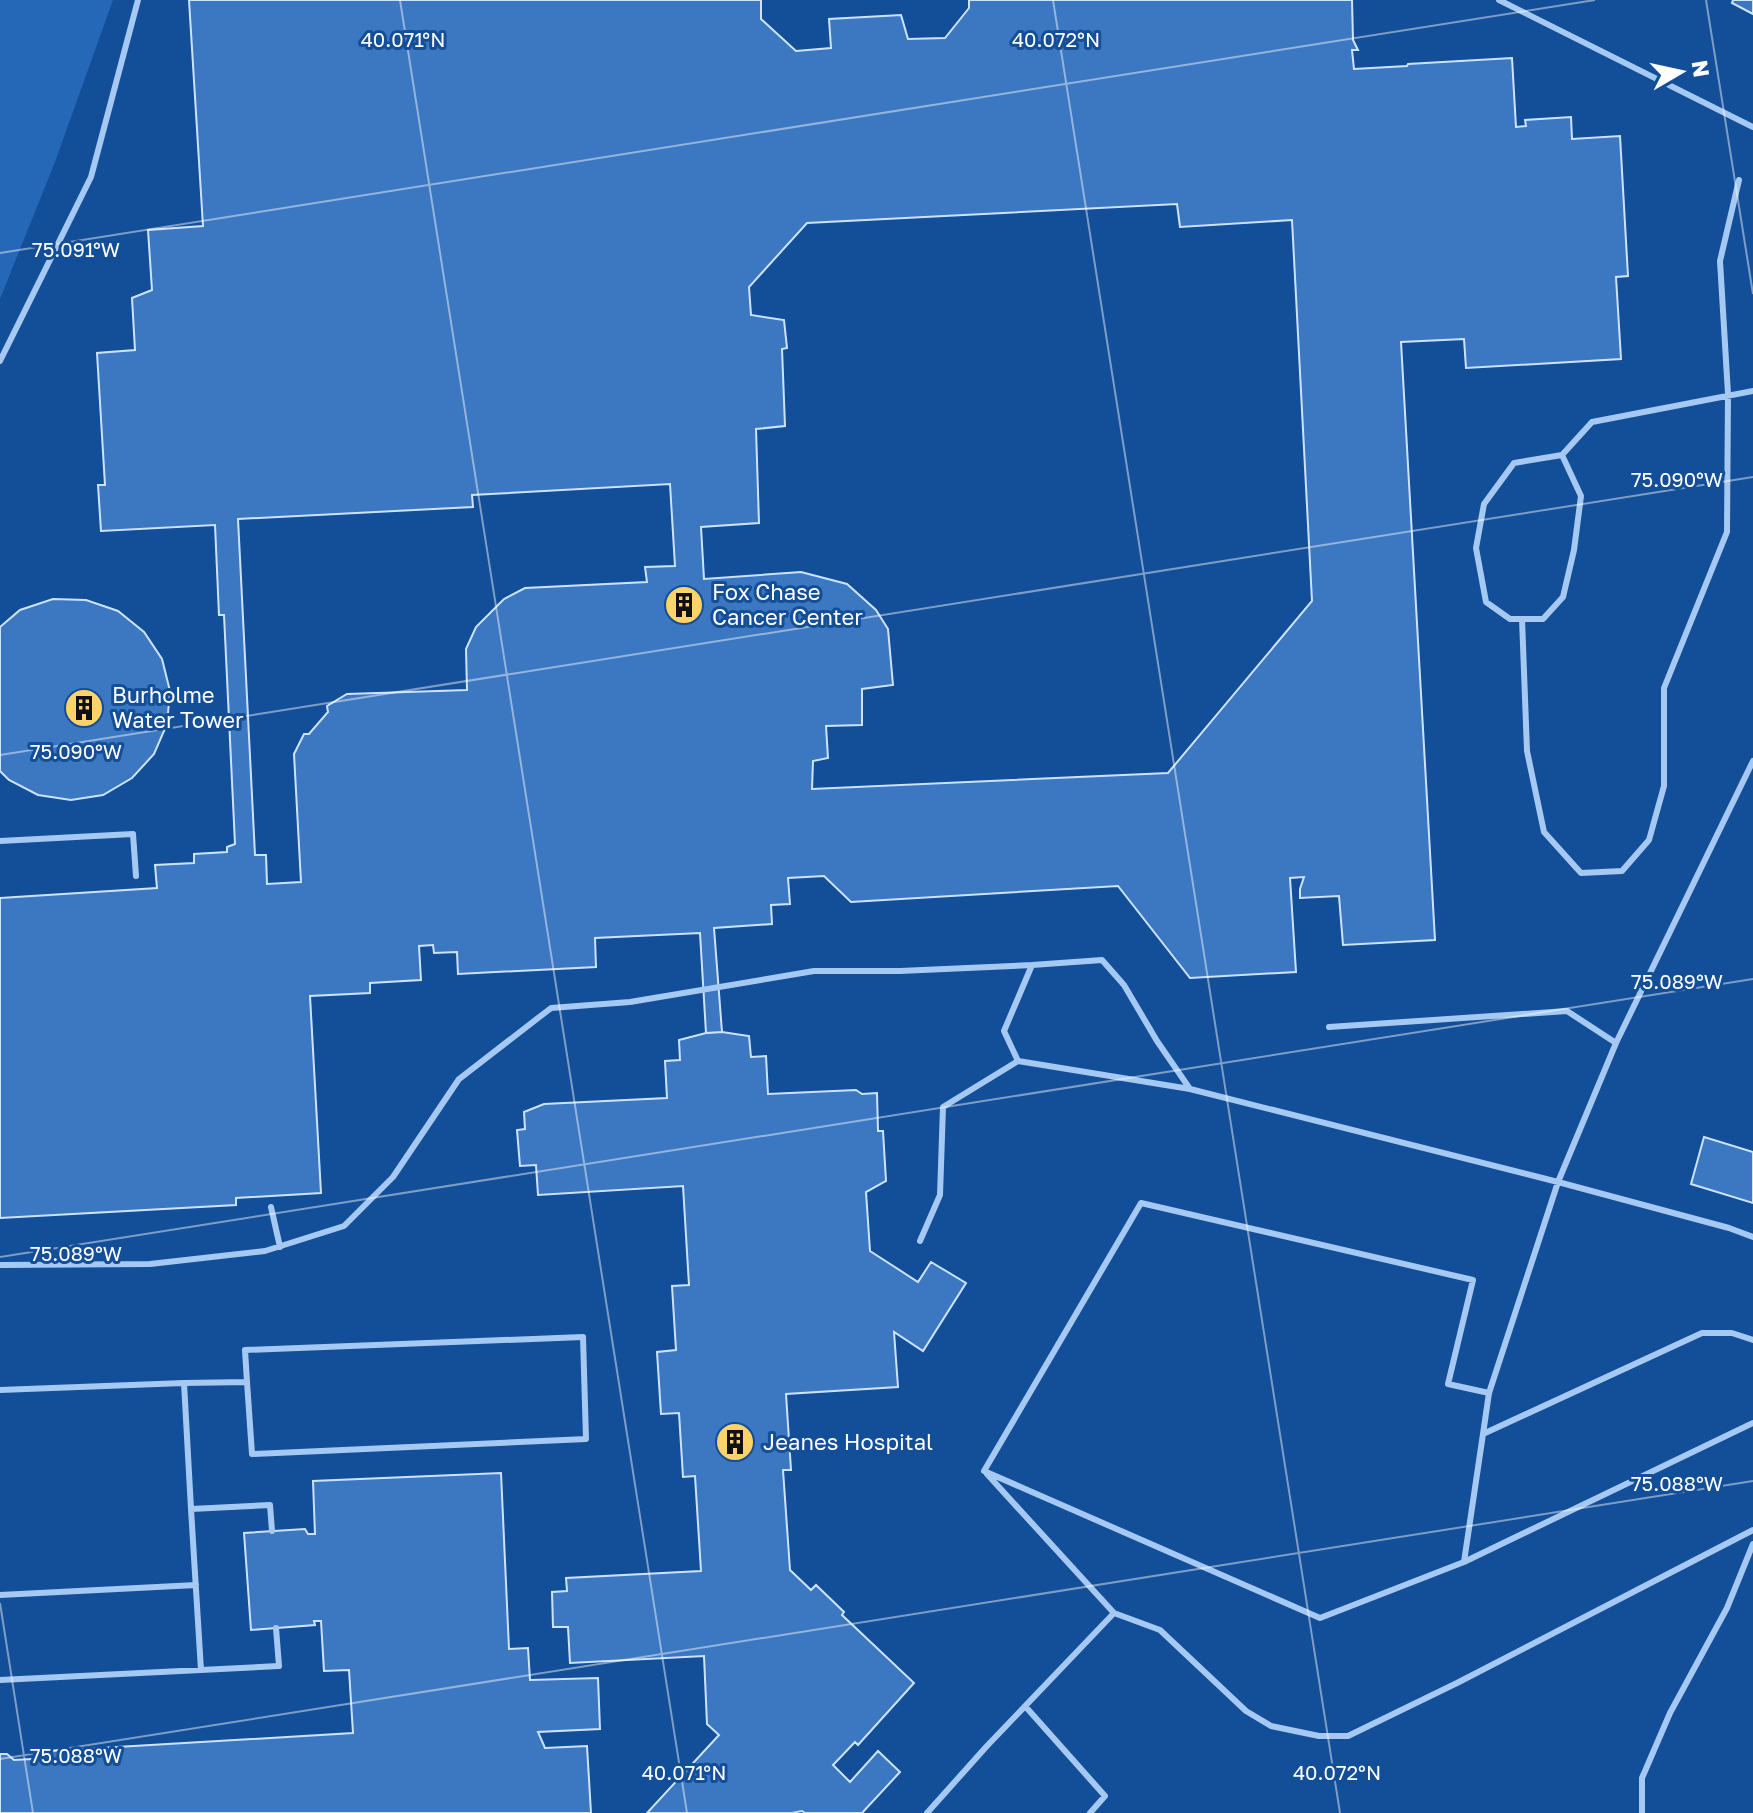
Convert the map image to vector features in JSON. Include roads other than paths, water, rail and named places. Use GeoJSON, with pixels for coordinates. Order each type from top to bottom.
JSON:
{"type":"FeatureCollection","features":[{"type":"Feature","properties":{"kind":"lane"},"geometry":{"type":"LineString","coordinates":[[0,361],[91,177],[138,0]]}},
{"type":"Feature","properties":{"kind":"lane"},"geometry":{"type":"LineString","coordinates":[[1499,0],[1753,127]]}},
{"type":"Feature","properties":{"kind":"lane"},"geometry":{"type":"LineString","coordinates":[[1522,619],[1527,751],[1544,832],[1581,873],[1622,871],[1649,840],[1664,786],[1664,688],[1727,532],[1728,394],[1720,261],[1739,180]]}},
{"type":"Feature","properties":{"kind":"lane"},"geometry":{"type":"LineString","coordinates":[[1562,455],[1581,496],[1574,550],[1563,597],[1543,619],[1510,619],[1486,602],[1476,548],[1484,504],[1514,463],[1562,455],[1592,422],[1753,391]]}},
{"type":"Feature","properties":{"kind":"lane"},"geometry":{"type":"LineString","coordinates":[[1464,1562],[1489,1393],[1558,1182],[1616,1043],[1753,761]]}},
{"type":"Feature","properties":{"kind":"lane"},"geometry":{"type":"LineString","coordinates":[[0,841],[133,834],[136,876]]}},
{"type":"Feature","properties":{"kind":"lane"},"geometry":{"type":"LineString","coordinates":[[0,1265],[150,1264],[265,1251],[344,1226],[393,1177],[459,1079],[551,1008],[630,1002],[814,971],[900,971],[1102,960],[1124,985],[1190,1089]]}},
{"type":"Feature","properties":{"kind":"lane"},"geometry":{"type":"LineString","coordinates":[[1018,1061],[1004,1031],[1032,965]]}},
{"type":"Feature","properties":{"kind":"lane"},"geometry":{"type":"LineString","coordinates":[[1329,1027],[1567,1011],[1616,1043]]}},
{"type":"Feature","properties":{"kind":"lane"},"geometry":{"type":"LineString","coordinates":[[920,1241],[940,1195],[943,1107],[1018,1061],[1190,1089],[1558,1182],[1753,1237]]}},
{"type":"Feature","properties":{"kind":"lane"},"geometry":{"type":"LineString","coordinates":[[984,1471],[1141,1203],[1473,1280],[1448,1384],[1489,1393]]}},
{"type":"Feature","properties":{"kind":"lane"},"geometry":{"type":"LineString","coordinates":[[271,1207],[280,1247]]}},
{"type":"Feature","properties":{"kind":"lane"},"geometry":{"type":"LineString","coordinates":[[1483,1434],[1702,1333],[1732,1333],[1753,1340]]}},
{"type":"Feature","properties":{"kind":"lane"},"geometry":{"type":"LineString","coordinates":[[583,1337],[586,1439],[252,1454],[247,1382],[245,1350],[583,1337]]}},
{"type":"Feature","properties":{"kind":"lane"},"geometry":{"type":"LineString","coordinates":[[0,1390],[247,1382]]}},
{"type":"Feature","properties":{"kind":"lane"},"geometry":{"type":"LineString","coordinates":[[184,1383],[201,1670]]}},
{"type":"Feature","properties":{"kind":"lane"},"geometry":{"type":"LineString","coordinates":[[984,1471],[1320,1618],[1464,1562],[1753,1423]]}},
{"type":"Feature","properties":{"kind":"lane"},"geometry":{"type":"LineString","coordinates":[[984,1471],[1114,1613],[1160,1630],[1246,1711],[1271,1726],[1319,1736],[1348,1736],[1753,1530]]}},
{"type":"Feature","properties":{"kind":"lane"},"geometry":{"type":"LineString","coordinates":[[191,1509],[270,1505],[272,1531]]}},
{"type":"Feature","properties":{"kind":"lane"},"geometry":{"type":"LineString","coordinates":[[1642,1813],[1642,1778],[1670,1713],[1727,1608],[1753,1544]]}},
{"type":"Feature","properties":{"kind":"lane"},"geometry":{"type":"LineString","coordinates":[[0,1595],[196,1585]]}},
{"type":"Feature","properties":{"kind":"lane"},"geometry":{"type":"LineString","coordinates":[[927,1813],[1114,1613]]}},
{"type":"Feature","properties":{"kind":"lane"},"geometry":{"type":"LineString","coordinates":[[0,1680],[279,1666],[276,1628]]}},
{"type":"Feature","properties":{"kind":"lane"},"geometry":{"type":"LineString","coordinates":[[1025,1706],[1105,1796],[1090,1813]]}},
{"type":"Feature","properties":{"kind":"place","name":"Fox Chase Cancer Center"},"geometry":{"type":"Point","coordinates":[684,605]}},
{"type":"Feature","properties":{"kind":"place","name":"Burholme Water Tower"},"geometry":{"type":"Point","coordinates":[84,708]}},
{"type":"Feature","properties":{"kind":"place","name":"Jeanes Hospital"},"geometry":{"type":"Point","coordinates":[735,1442]}}]}
